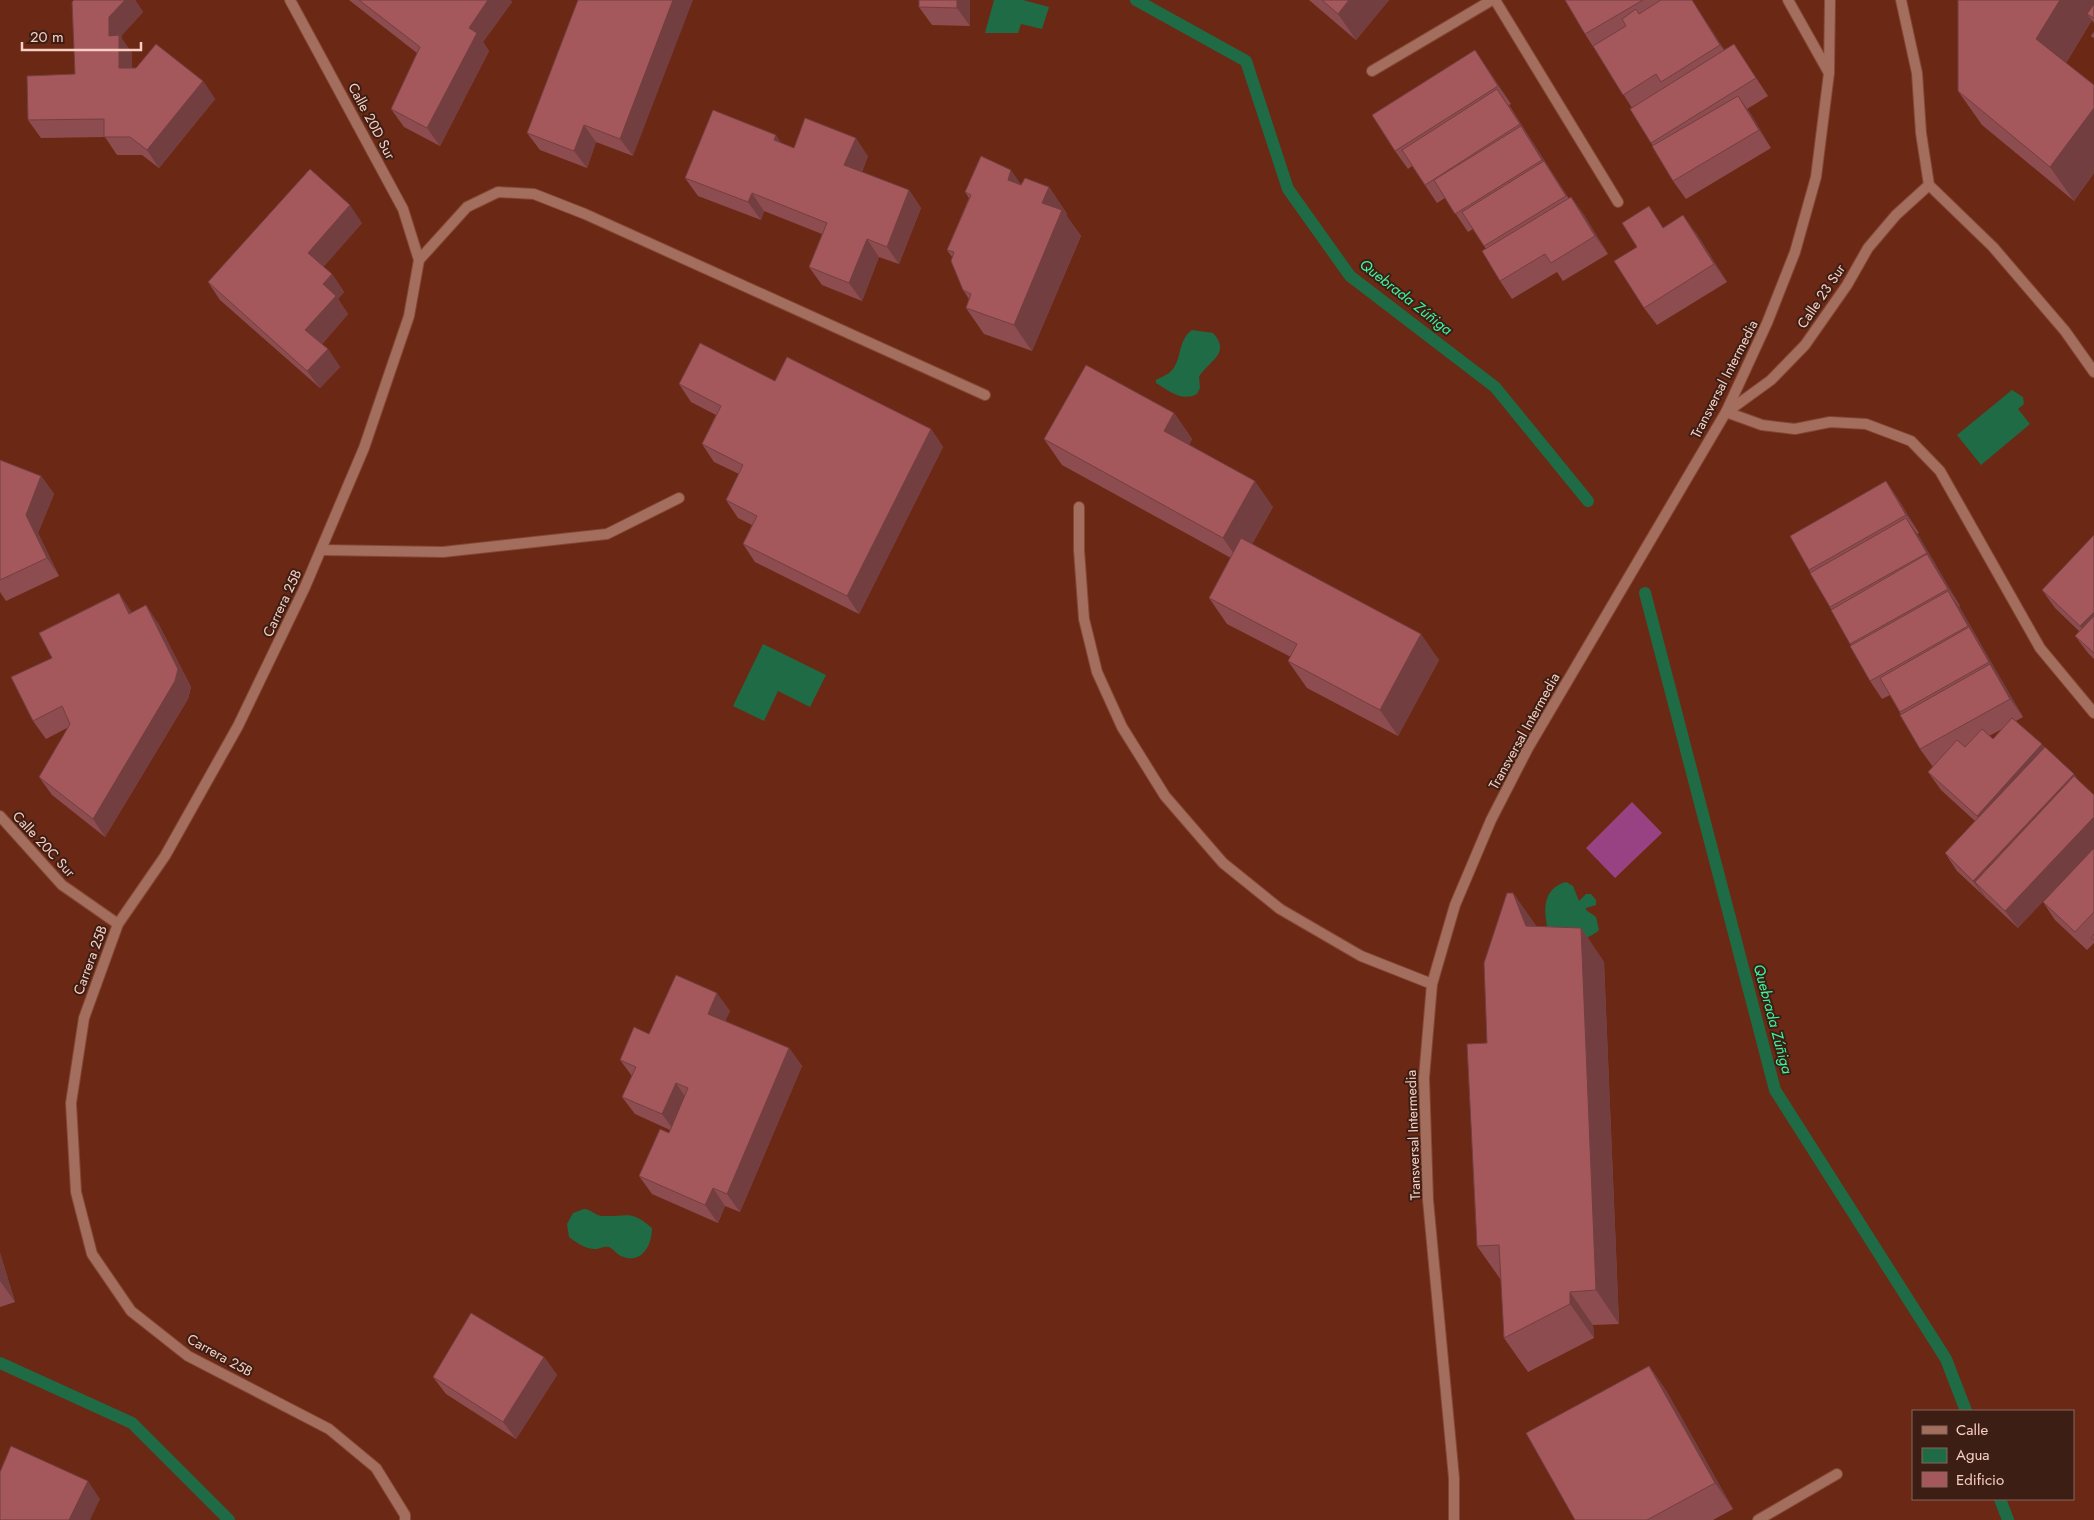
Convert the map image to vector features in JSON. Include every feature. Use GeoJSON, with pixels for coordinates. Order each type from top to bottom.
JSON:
{"type":"FeatureCollection","features":[{"type":"Feature","properties":{"kind":"street","name":"Calle 20D Sur"},"geometry":{"type":"LineString","coordinates":[[290,0],[403,209],[419,260]]}},
{"type":"Feature","properties":{"kind":"street"},"geometry":{"type":"LineString","coordinates":[[1372,71],[1494,0],[1618,202]]}},
{"type":"Feature","properties":{"kind":"street"},"geometry":{"type":"LineString","coordinates":[[1788,0],[1829,73]]}},
{"type":"Feature","properties":{"kind":"street","name":"Transversal Intermedia"},"geometry":{"type":"LineString","coordinates":[[1454,1520],[1454,1478],[1428,1190],[1424,1078],[1432,984],[1455,905],[1491,820],[1524,756],[1726,412],[1767,323],[1795,252],[1816,177],[1829,73],[1830,0]]}},
{"type":"Feature","properties":{"kind":"street"},"geometry":{"type":"LineString","coordinates":[[1901,0],[1917,73],[1929,186],[1993,247],[2065,331],[2094,372]]}},
{"type":"Feature","properties":{"kind":"street","name":"Calle 23 Sur"},"geometry":{"type":"LineString","coordinates":[[1726,412],[1771,380],[1805,345],[1847,285],[1868,248],[1896,215],[1929,186]]}},
{"type":"Feature","properties":{"kind":"street"},"geometry":{"type":"LineString","coordinates":[[419,260],[467,207],[498,192],[534,194],[585,214],[985,395]]}},
{"type":"Feature","properties":{"kind":"street","name":"Carrera 25B"},"geometry":{"type":"LineString","coordinates":[[405,1520],[405,1515],[376,1468],[329,1429],[188,1356],[131,1311],[92,1254],[76,1192],[71,1102],[84,1018],[118,924],[165,856],[238,726],[305,587],[364,448],[409,316],[419,260]]}},
{"type":"Feature","properties":{"kind":"street"},"geometry":{"type":"LineString","coordinates":[[1726,412],[1762,426],[1795,429],[1830,422],[1866,424],[1911,441],[1940,471],[2040,648],[2094,713]]}},
{"type":"Feature","properties":{"kind":"street"},"geometry":{"type":"LineString","coordinates":[[321,550],[443,552],[606,534],[679,498]]}},
{"type":"Feature","properties":{"kind":"street"},"geometry":{"type":"LineString","coordinates":[[1079,508],[1079,550],[1084,619],[1097,672],[1122,727],[1165,796],[1223,863],[1280,909],[1360,956],[1432,984]]}},
{"type":"Feature","properties":{"kind":"street","name":"Calle 20C Sur"},"geometry":{"type":"LineString","coordinates":[[0,816],[62,885],[118,924]]}},
{"type":"Feature","properties":{"kind":"street"},"geometry":{"type":"LineString","coordinates":[[1758,1520],[1836,1474]]}},
{"type":"Feature","properties":{"kind":"shaded area"},"geometry":{"type":"Polygon","coordinates":[[[1632,802],[1662,833],[1615,878],[1586,848],[1632,802]]]}},
{"type":"Feature","properties":{"kind":"water"},"geometry":{"type":"Polygon","coordinates":[[[994,0],[1023,0],[1049,7],[1042,29],[1021,24],[1018,33],[985,33],[994,0]]]}},
{"type":"Feature","properties":{"kind":"water"},"geometry":{"type":"Polygon","coordinates":[[[1192,330],[1213,333],[1220,346],[1216,357],[1199,377],[1200,388],[1197,394],[1186,397],[1171,392],[1156,383],[1156,380],[1173,369],[1184,339],[1192,330]]]}},
{"type":"Feature","properties":{"kind":"water"},"geometry":{"type":"Polygon","coordinates":[[[2012,390],[2023,397],[2024,404],[2018,409],[2030,424],[1981,465],[1957,435],[2012,390]]]}},
{"type":"Feature","properties":{"kind":"water"},"geometry":{"type":"Polygon","coordinates":[[[763,644],[826,675],[810,707],[778,691],[764,721],[733,706],[763,644]]]}},
{"type":"Feature","properties":{"kind":"water"},"geometry":{"type":"Polygon","coordinates":[[[1566,882],[1573,886],[1579,901],[1586,894],[1591,894],[1596,900],[1596,905],[1586,908],[1586,910],[1596,917],[1599,930],[1586,938],[1568,937],[1548,929],[1545,914],[1546,901],[1553,889],[1566,882]]]}},
{"type":"Feature","properties":{"kind":"water"},"geometry":{"type":"Polygon","coordinates":[[[584,1209],[600,1216],[629,1215],[645,1222],[652,1228],[650,1241],[644,1252],[640,1256],[628,1258],[619,1255],[609,1247],[593,1249],[579,1244],[569,1237],[567,1224],[573,1213],[584,1209]]]}},
{"type":"Feature","properties":{"kind":"building"},"geometry":{"type":"Polygon","coordinates":[[[74,0],[125,0],[109,17],[109,36],[119,35],[119,68],[136,68],[156,44],[203,81],[147,150],[130,137],[104,137],[104,119],[28,120],[27,76],[75,74],[72,2],[74,0]]]}},
{"type":"Feature","properties":{"kind":"building"},"geometry":{"type":"Polygon","coordinates":[[[359,0],[488,0],[469,28],[477,33],[427,128],[391,109],[420,47],[359,0]]]}},
{"type":"Feature","properties":{"kind":"building"},"geometry":{"type":"Polygon","coordinates":[[[578,0],[673,0],[620,139],[584,125],[574,151],[527,133],[578,0]]]}},
{"type":"Feature","properties":{"kind":"building"},"geometry":{"type":"Polygon","coordinates":[[[919,0],[957,0],[957,8],[919,7],[919,0]]]}},
{"type":"Feature","properties":{"kind":"building"},"geometry":{"type":"Polygon","coordinates":[[[1322,0],[1349,0],[1338,14],[1322,0]]]}},
{"type":"Feature","properties":{"kind":"building"},"geometry":{"type":"Polygon","coordinates":[[[1565,0],[1643,0],[1585,34],[1565,0]]]}},
{"type":"Feature","properties":{"kind":"building"},"geometry":{"type":"Polygon","coordinates":[[[1661,0],[1692,0],[1720,45],[1661,82],[1656,74],[1623,95],[1593,46],[1626,26],[1622,19],[1636,9],[1639,14],[1661,0]]]}},
{"type":"Feature","properties":{"kind":"building"},"geometry":{"type":"Polygon","coordinates":[[[1958,0],[2060,0],[2036,39],[2094,85],[2094,108],[2050,167],[1958,91],[1958,0]]]}},
{"type":"Feature","properties":{"kind":"building"},"geometry":{"type":"Polygon","coordinates":[[[2094,4],[2094,18],[2087,14],[2094,4]]]}},
{"type":"Feature","properties":{"kind":"building"},"geometry":{"type":"Polygon","coordinates":[[[1734,44],[1756,78],[1651,143],[1630,109],[1734,44]]]}},
{"type":"Feature","properties":{"kind":"building"},"geometry":{"type":"Polygon","coordinates":[[[1475,50],[1498,86],[1395,151],[1372,115],[1475,50]]]}},
{"type":"Feature","properties":{"kind":"building"},"geometry":{"type":"Polygon","coordinates":[[[1497,89],[1520,124],[1425,185],[1402,150],[1497,89]]]}},
{"type":"Feature","properties":{"kind":"building"},"geometry":{"type":"Polygon","coordinates":[[[1738,96],[1759,130],[1673,181],[1652,146],[1738,96]]]}},
{"type":"Feature","properties":{"kind":"building"},"geometry":{"type":"Polygon","coordinates":[[[713,110],[776,135],[774,140],[794,148],[805,118],[856,138],[844,165],[909,190],[887,247],[867,239],[849,283],[809,267],[827,223],[752,193],[748,202],[685,178],[713,110]]]}},
{"type":"Feature","properties":{"kind":"building"},"geometry":{"type":"Polygon","coordinates":[[[1521,126],[1542,160],[1455,214],[1434,180],[1521,126]]]}},
{"type":"Feature","properties":{"kind":"building"},"geometry":{"type":"Polygon","coordinates":[[[981,156],[1011,170],[1008,180],[1021,185],[1025,178],[1049,187],[1042,203],[1062,210],[1014,325],[966,308],[971,294],[963,290],[951,261],[954,252],[947,250],[971,195],[965,192],[981,156]]]}},
{"type":"Feature","properties":{"kind":"building"},"geometry":{"type":"Polygon","coordinates":[[[1544,161],[1566,196],[1484,246],[1462,212],[1544,161]]]}},
{"type":"Feature","properties":{"kind":"building"},"geometry":{"type":"Polygon","coordinates":[[[310,169],[350,205],[308,253],[332,274],[323,284],[336,296],[305,330],[328,349],[307,371],[208,282],[310,169]]]}},
{"type":"Feature","properties":{"kind":"building"},"geometry":{"type":"Polygon","coordinates":[[[1571,197],[1595,236],[1551,263],[1545,254],[1500,281],[1482,251],[1571,197]]]}},
{"type":"Feature","properties":{"kind":"building"},"geometry":{"type":"Polygon","coordinates":[[[1649,206],[1663,228],[1683,215],[1714,264],[1644,308],[1614,261],[1637,247],[1622,223],[1649,206]]]}},
{"type":"Feature","properties":{"kind":"building"},"geometry":{"type":"Polygon","coordinates":[[[700,343],[775,381],[787,357],[931,429],[847,596],[743,544],[757,516],[726,500],[743,465],[702,444],[721,406],[679,384],[700,343]]]}},
{"type":"Feature","properties":{"kind":"building"},"geometry":{"type":"Polygon","coordinates":[[[1086,365],[1174,413],[1164,431],[1255,481],[1223,538],[1044,439],[1086,365]]]}},
{"type":"Feature","properties":{"kind":"building"},"geometry":{"type":"Polygon","coordinates":[[[0,460],[41,476],[26,515],[47,558],[0,580],[0,460]]]}},
{"type":"Feature","properties":{"kind":"building"},"geometry":{"type":"Polygon","coordinates":[[[1886,481],[1906,515],[1809,570],[1790,536],[1886,481]]]}},
{"type":"Feature","properties":{"kind":"building"},"geometry":{"type":"Polygon","coordinates":[[[1906,518],[1927,553],[1830,607],[1810,573],[1906,518]]]}},
{"type":"Feature","properties":{"kind":"building"},"geometry":{"type":"Polygon","coordinates":[[[2094,535],[2094,612],[2080,626],[2042,590],[2094,535]]]}},
{"type":"Feature","properties":{"kind":"building"},"geometry":{"type":"Polygon","coordinates":[[[1241,538],[1421,634],[1380,710],[1288,661],[1297,644],[1209,598],[1241,538]]]}},
{"type":"Feature","properties":{"kind":"building"},"geometry":{"type":"Polygon","coordinates":[[[1927,554],[1948,589],[1850,644],[1831,610],[1927,554]]]}},
{"type":"Feature","properties":{"kind":"building"},"geometry":{"type":"Polygon","coordinates":[[[1948,591],[1968,626],[1870,681],[1850,646],[1948,591]]]}},
{"type":"Feature","properties":{"kind":"building"},"geometry":{"type":"Polygon","coordinates":[[[119,593],[129,614],[146,605],[178,669],[175,681],[93,819],[39,777],[70,724],[62,706],[33,721],[11,677],[52,658],[39,633],[119,593]]]}},
{"type":"Feature","properties":{"kind":"building"},"geometry":{"type":"Polygon","coordinates":[[[2094,616],[2094,653],[2075,636],[2094,616]]]}},
{"type":"Feature","properties":{"kind":"building"},"geometry":{"type":"Polygon","coordinates":[[[1969,627],[1989,662],[1900,712],[1880,678],[1969,627]]]}},
{"type":"Feature","properties":{"kind":"building"},"geometry":{"type":"Polygon","coordinates":[[[1990,664],[2010,699],[1920,749],[1900,715],[1990,664]]]}},
{"type":"Feature","properties":{"kind":"building"},"geometry":{"type":"Polygon","coordinates":[[[2012,718],[2042,744],[1977,816],[1928,772],[1957,740],[1965,747],[1982,729],[1993,739],[2012,718]]]}},
{"type":"Feature","properties":{"kind":"building"},"geometry":{"type":"Polygon","coordinates":[[[2045,747],[2074,774],[1973,881],[1945,853],[2045,747]]]}},
{"type":"Feature","properties":{"kind":"building"},"geometry":{"type":"Polygon","coordinates":[[[2074,776],[2094,795],[2094,817],[2005,911],[1975,882],[2074,776]]]}},
{"type":"Feature","properties":{"kind":"building"},"geometry":{"type":"Polygon","coordinates":[[[2094,848],[2094,912],[2075,932],[2043,902],[2094,848]]]}},
{"type":"Feature","properties":{"kind":"building"},"geometry":{"type":"Polygon","coordinates":[[[1507,893],[1513,893],[1526,926],[1581,928],[1596,1290],[1570,1292],[1570,1304],[1504,1338],[1499,1245],[1477,1246],[1467,1044],[1487,1043],[1484,963],[1507,893]]]}},
{"type":"Feature","properties":{"kind":"building"},"geometry":{"type":"Polygon","coordinates":[[[676,975],[717,993],[708,1014],[789,1048],[727,1194],[713,1188],[705,1205],[639,1176],[660,1129],[669,1133],[688,1088],[676,1083],[662,1114],[622,1097],[636,1067],[620,1060],[634,1027],[649,1034],[676,975]]]}},
{"type":"Feature","properties":{"kind":"building"},"geometry":{"type":"Polygon","coordinates":[[[471,1313],[544,1357],[503,1422],[433,1377],[471,1313]]]}},
{"type":"Feature","properties":{"kind":"building"},"geometry":{"type":"Polygon","coordinates":[[[1649,1366],[1715,1483],[1647,1520],[1575,1520],[1526,1433],[1649,1366]]]}},
{"type":"Feature","properties":{"kind":"building"},"geometry":{"type":"Polygon","coordinates":[[[11,1446],[88,1481],[69,1520],[0,1520],[0,1472],[11,1446]]]}},
{"type":"Feature","properties":{"kind":"waterway","name":"Quebrada Zúñiga"},"geometry":{"type":"LineString","coordinates":[[1136,0],[1246,61],[1288,189],[1350,276],[1495,387],[1588,501]]}},
{"type":"Feature","properties":{"kind":"waterway","name":"Quebrada Zúñiga"},"geometry":{"type":"LineString","coordinates":[[1645,593],[1775,1090],[1946,1359],[1966,1410]]}},
{"type":"Feature","properties":{"kind":"waterway"},"geometry":{"type":"LineString","coordinates":[[0,1363],[132,1423],[229,1520]]}},
{"type":"Feature","properties":{"kind":"waterway","name":"Quebrada Zúñiga"},"geometry":{"type":"LineString","coordinates":[[2000,1500],[2008,1520]]}}]}
